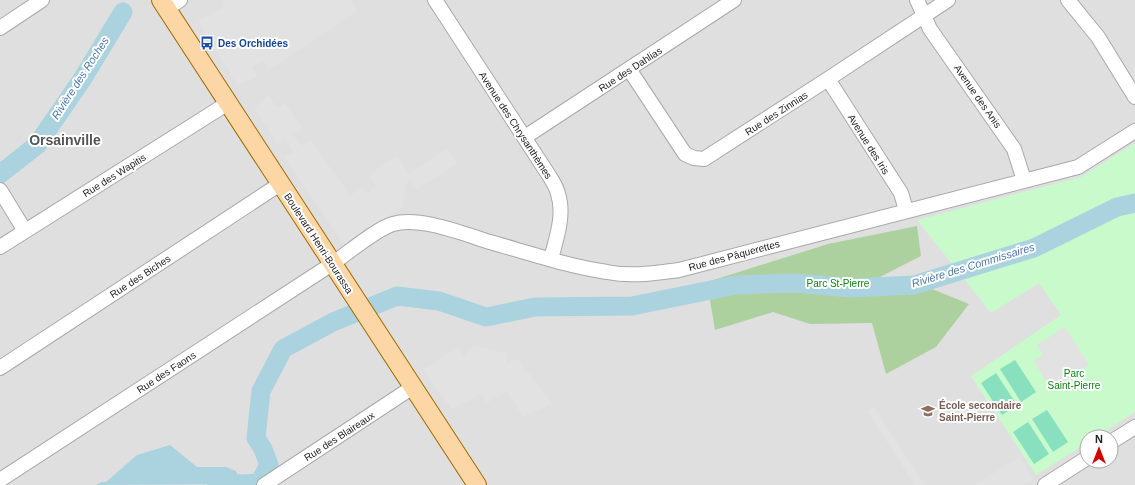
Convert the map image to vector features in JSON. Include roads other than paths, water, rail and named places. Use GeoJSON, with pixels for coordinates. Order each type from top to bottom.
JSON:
{"type":"FeatureCollection","features":[{"type":"Feature","properties":{"kind":"main road","name":"Boulevard Henri-Bourassa"},"geometry":{"type":"LineString","coordinates":[[169,3],[228,104],[477,485]]}},
{"type":"Feature","properties":{"kind":"street"},"geometry":{"type":"LineString","coordinates":[[0,28],[42,0]]}},
{"type":"Feature","properties":{"kind":"street","name":"Avenue des Chrysanthèmes"},"geometry":{"type":"LineString","coordinates":[[435,0],[525,137],[550,177],[558,194],[560,206],[560,226],[551,260]]}},
{"type":"Feature","properties":{"kind":"street","name":"Rue des Dahlias"},"geometry":{"type":"LineString","coordinates":[[525,137],[734,0]]}},
{"type":"Feature","properties":{"kind":"street"},"geometry":{"type":"LineString","coordinates":[[917,0],[924,16]]}},
{"type":"Feature","properties":{"kind":"street","name":"Rue des Zinnias"},"geometry":{"type":"LineString","coordinates":[[629,69],[685,154],[694,158],[704,159],[948,0]]}},
{"type":"Feature","properties":{"kind":"street"},"geometry":{"type":"LineString","coordinates":[[1068,0],[1098,37],[1135,97]]}},
{"type":"Feature","properties":{"kind":"street","name":"Avenue des Anis"},"geometry":{"type":"LineString","coordinates":[[924,16],[930,29],[1014,149],[1024,180]]}},
{"type":"Feature","properties":{"kind":"street","name":"Avenue des Iris"},"geometry":{"type":"LineString","coordinates":[[828,79],[901,193],[906,210]]}},
{"type":"Feature","properties":{"kind":"street","name":"Rue des Wapitis"},"geometry":{"type":"LineString","coordinates":[[0,247],[228,104]]}},
{"type":"Feature","properties":{"kind":"street","name":"Rue des Pâquerettes"},"geometry":{"type":"LineString","coordinates":[[332,264],[381,229],[399,222],[432,225],[551,260],[607,272],[628,275],[651,274],[679,270],[1078,166],[1135,131]]}},
{"type":"Feature","properties":{"kind":"street","name":"Rue des Biches"},"geometry":{"type":"LineString","coordinates":[[0,368],[280,184]]}},
{"type":"Feature","properties":{"kind":"street"},"geometry":{"type":"LineString","coordinates":[[0,190],[25,231]]}},
{"type":"Feature","properties":{"kind":"street","name":"Rue des Faons"},"geometry":{"type":"LineString","coordinates":[[0,480],[332,264]]}},
{"type":"Feature","properties":{"kind":"street","name":"Rue des Blaireaux"},"geometry":{"type":"LineString","coordinates":[[264,485],[413,387]]}},
{"type":"Feature","properties":{"kind":"street"},"geometry":{"type":"LineString","coordinates":[[1119,437],[1135,427]]}},
{"type":"Feature","properties":{"kind":"street"},"geometry":{"type":"LineString","coordinates":[[1045,485],[1079,463]]}},
{"type":"Feature","properties":{"kind":"water"},"geometry":{"type":"Polygon","coordinates":[[[170,445],[197,467],[226,467],[236,471],[241,484],[96,485],[101,482],[106,482],[137,455],[170,445]]]}},
{"type":"Feature","properties":{"kind":"waterway","name":"Rivière des Roches"},"geometry":{"type":"LineString","coordinates":[[0,174],[37,145],[83,78],[123,12]]}},
{"type":"Feature","properties":{"kind":"waterway","name":"Rivière des Commissaires"},"geometry":{"type":"LineString","coordinates":[[216,481],[240,484],[259,483],[269,465],[263,449],[256,438],[261,391],[283,349],[333,322],[397,296],[439,301],[486,317],[535,307],[632,306],[736,285],[795,283],[851,288],[914,285],[1034,248],[1117,207],[1135,203]]}},
{"type":"Feature","properties":{"kind":"place","name":"Des Orchidées"},"geometry":{"type":"Point","coordinates":[207,43]}},
{"type":"Feature","properties":{"kind":"place","name":"École secondaire Saint-Pierre"},"geometry":{"type":"Point","coordinates":[928,411]}},
{"type":"Feature","properties":{"kind":"district","name":"Orsainville"},"geometry":{"type":"Point","coordinates":[65,140]}},
{"type":"Feature","properties":{"kind":"park label","name":"Parc St-Pierre"},"geometry":{"type":"Point","coordinates":[838,283]}},
{"type":"Feature","properties":{"kind":"park label","name":"Parc Saint-Pierre"},"geometry":{"type":"Point","coordinates":[1074,378]}}]}
